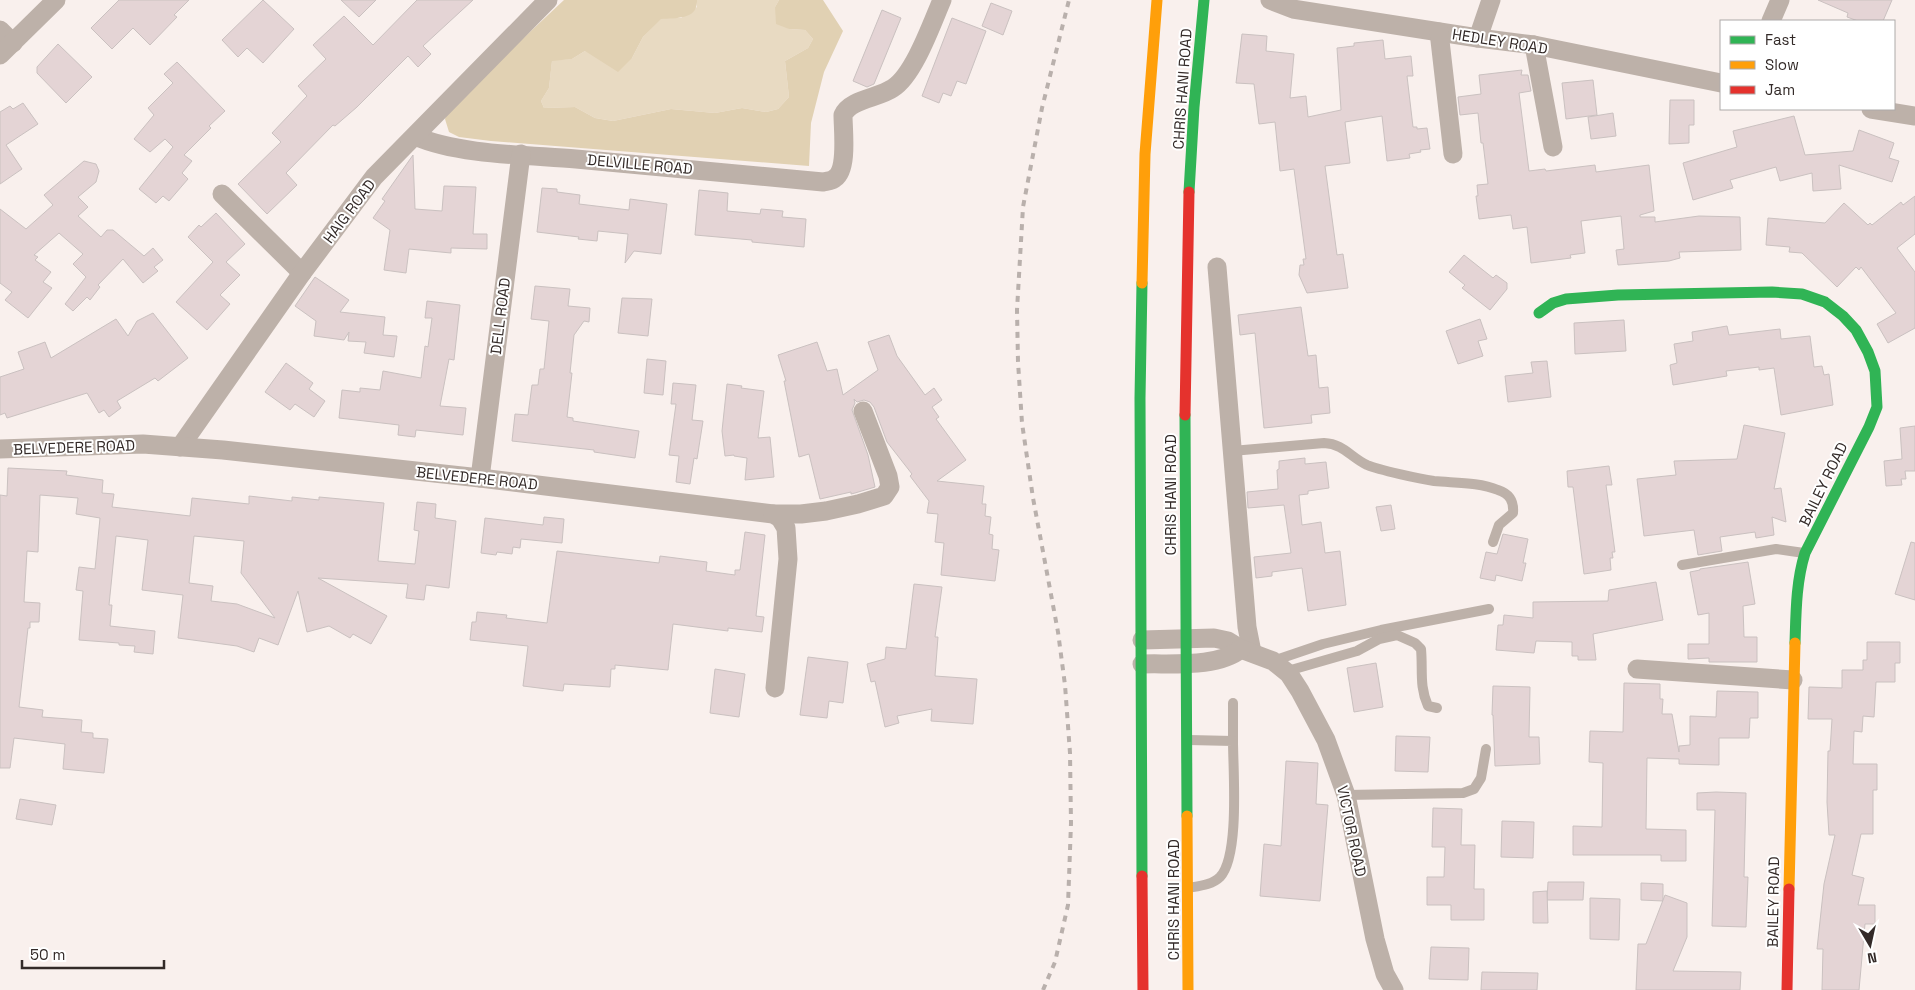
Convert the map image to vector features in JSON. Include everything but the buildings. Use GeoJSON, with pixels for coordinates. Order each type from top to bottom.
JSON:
{"type":"FeatureCollection","features":[{"type":"Feature","properties":{"kind":"main road","name":"CHRIS HANI ROAD"},"geometry":{"type":"LineString","coordinates":[[1143,990],[1140,398],[1145,163],[1157,0]]}},
{"type":"Feature","properties":{"kind":"main road","name":"CHRIS HANI ROAD"},"geometry":{"type":"LineString","coordinates":[[1188,990],[1185,429],[1188,214],[1194,107],[1204,0]]}},
{"type":"Feature","properties":{"kind":"main road","name":"BAILEY ROAD"},"geometry":{"type":"LineString","coordinates":[[1539,313],[1553,303],[1566,298],[1772,292],[1802,294],[1825,302],[1843,316],[1856,330],[1868,352],[1875,371],[1877,407],[1869,427],[1805,553],[1800,570],[1797,592],[1793,680],[1787,990]]}},
{"type":"Feature","properties":{"kind":"street"},"geometry":{"type":"LineString","coordinates":[[4,43],[56,0]]}},
{"type":"Feature","properties":{"kind":"street","name":"HAIG ROAD"},"geometry":{"type":"LineString","coordinates":[[180,447],[302,273],[374,177],[548,0]]}},
{"type":"Feature","properties":{"kind":"street","name":"DELVILLE ROAD"},"geometry":{"type":"LineString","coordinates":[[414,136],[432,144],[477,150],[823,182],[834,179],[839,174],[843,165],[843,115],[846,110],[859,101],[870,99],[894,88],[904,77],[913,64],[942,0]]}},
{"type":"Feature","properties":{"kind":"street"},"geometry":{"type":"LineString","coordinates":[[1478,38],[1491,0]]}},
{"type":"Feature","properties":{"kind":"street"},"geometry":{"type":"LineString","coordinates":[[1771,20],[1780,0]]}},
{"type":"Feature","properties":{"kind":"street","name":"HEDLEY ROAD"},"geometry":{"type":"LineString","coordinates":[[1274,2],[1293,9],[1534,45],[1720,83]]}},
{"type":"Feature","properties":{"kind":"street"},"geometry":{"type":"LineString","coordinates":[[1439,32],[1453,154]]}},
{"type":"Feature","properties":{"kind":"street"},"geometry":{"type":"LineString","coordinates":[[1534,45],[1553,148]]}},
{"type":"Feature","properties":{"kind":"street"},"geometry":{"type":"LineString","coordinates":[[1877,110],[1915,116]]}},
{"type":"Feature","properties":{"kind":"street","name":"DELL ROAD"},"geometry":{"type":"LineString","coordinates":[[480,478],[521,154]]}},
{"type":"Feature","properties":{"kind":"street"},"geometry":{"type":"LineString","coordinates":[[222,194],[302,273]]}},
{"type":"Feature","properties":{"kind":"street"},"geometry":{"type":"LineString","coordinates":[[1142,664],[1215,661],[1247,651],[1247,627],[1217,267]]}},
{"type":"Feature","properties":{"kind":"street","name":"BELVEDERE ROAD"},"geometry":{"type":"LineString","coordinates":[[0,449],[143,444],[223,450],[480,478],[773,514],[801,514],[858,504],[884,496],[890,487],[888,476],[863,411]]}},
{"type":"Feature","properties":{"kind":"street"},"geometry":{"type":"LineString","coordinates":[[773,514],[780,518],[786,528],[788,560],[775,688]]}},
{"type":"Feature","properties":{"kind":"street","name":"VICTOR ROAD"},"geometry":{"type":"LineString","coordinates":[[1142,640],[1187,638],[1228,641],[1279,666],[1289,674],[1312,711],[1326,740],[1346,795],[1375,939],[1385,974],[1394,990]]}},
{"type":"Feature","properties":{"kind":"street"},"geometry":{"type":"LineString","coordinates":[[1636,669],[1793,680]]}},
{"type":"Feature","properties":{"kind":"lane"},"geometry":{"type":"LineString","coordinates":[[1232,451],[1333,443],[1368,465],[1431,481],[1468,484],[1499,490],[1511,497],[1514,505],[1512,513],[1499,525],[1493,542]]}},
{"type":"Feature","properties":{"kind":"lane"},"geometry":{"type":"LineString","coordinates":[[1682,565],[1776,549],[1805,553]]}},
{"type":"Feature","properties":{"kind":"lane"},"geometry":{"type":"LineString","coordinates":[[1279,666],[1323,644],[1489,609]]}},
{"type":"Feature","properties":{"kind":"lane"},"geometry":{"type":"LineString","coordinates":[[1279,666],[1356,651],[1380,639],[1397,636],[1416,642],[1421,649],[1421,682],[1425,700],[1428,706],[1437,708]]}},
{"type":"Feature","properties":{"kind":"lane"},"geometry":{"type":"LineString","coordinates":[[1188,888],[1215,881],[1224,871],[1228,858],[1234,819],[1233,703]]}},
{"type":"Feature","properties":{"kind":"lane"},"geometry":{"type":"LineString","coordinates":[[1188,740],[1233,741]]}},
{"type":"Feature","properties":{"kind":"lane"},"geometry":{"type":"LineString","coordinates":[[1346,795],[1463,792],[1474,789],[1481,778],[1486,749]]}},
{"type":"Feature","properties":{"kind":"shaded area"},"geometry":{"type":"Polygon","coordinates":[[[564,0],[697,0],[696,7],[690,15],[661,19],[643,37],[632,58],[618,72],[585,51],[572,59],[552,61],[549,88],[541,101],[544,108],[575,107],[595,118],[613,121],[671,109],[715,113],[742,108],[766,112],[778,109],[789,97],[785,61],[808,48],[813,39],[805,30],[789,29],[776,24],[775,7],[779,0],[823,0],[843,31],[824,72],[811,123],[809,166],[491,141],[459,137],[449,132],[445,119],[449,108],[564,0]]]}},
{"type":"Feature","properties":{"kind":"shaded area"},"geometry":{"type":"Polygon","coordinates":[[[697,0],[779,0],[775,7],[789,29],[805,30],[813,39],[808,48],[785,61],[789,97],[778,109],[766,112],[742,108],[715,113],[671,109],[613,121],[595,118],[575,107],[544,108],[541,101],[549,88],[552,60],[572,59],[585,51],[632,58],[643,37],[661,18],[681,18],[697,7],[697,0]]]}},
{"type":"Feature","properties":{"kind":"railway"},"geometry":{"type":"LineString","coordinates":[[1043,990],[1055,962],[1068,905],[1071,823],[1070,753],[1065,685],[1058,632],[1033,498],[1022,423],[1017,310],[1023,207],[1042,108],[1069,0]]}},
{"type":"Feature","properties":{"kind":"traffic: fast"},"geometry":{"type":"LineString","coordinates":[[1189,192],[1194,107],[1204,0]]}},
{"type":"Feature","properties":{"kind":"traffic: fast"},"geometry":{"type":"LineString","coordinates":[[1142,283],[1140,398],[1142,876]]}},
{"type":"Feature","properties":{"kind":"traffic: fast"},"geometry":{"type":"LineString","coordinates":[[1539,313],[1553,303],[1566,299],[1618,295],[1772,292],[1802,294],[1825,302],[1843,316],[1856,330],[1868,352],[1875,371],[1877,407],[1869,427],[1805,553],[1798,586],[1795,643]]}},
{"type":"Feature","properties":{"kind":"traffic: fast"},"geometry":{"type":"LineString","coordinates":[[1185,415],[1187,816]]}},
{"type":"Feature","properties":{"kind":"traffic: slow"},"geometry":{"type":"LineString","coordinates":[[1142,283],[1145,154],[1157,0]]}},
{"type":"Feature","properties":{"kind":"traffic: slow"},"geometry":{"type":"LineString","coordinates":[[1789,889],[1795,643]]}},
{"type":"Feature","properties":{"kind":"traffic: slow"},"geometry":{"type":"LineString","coordinates":[[1187,816],[1188,990]]}},
{"type":"Feature","properties":{"kind":"traffic: jam"},"geometry":{"type":"LineString","coordinates":[[1185,415],[1189,192]]}},
{"type":"Feature","properties":{"kind":"traffic: jam"},"geometry":{"type":"LineString","coordinates":[[1142,876],[1143,990]]}},
{"type":"Feature","properties":{"kind":"traffic: jam"},"geometry":{"type":"LineString","coordinates":[[1787,990],[1789,889]]}}]}
